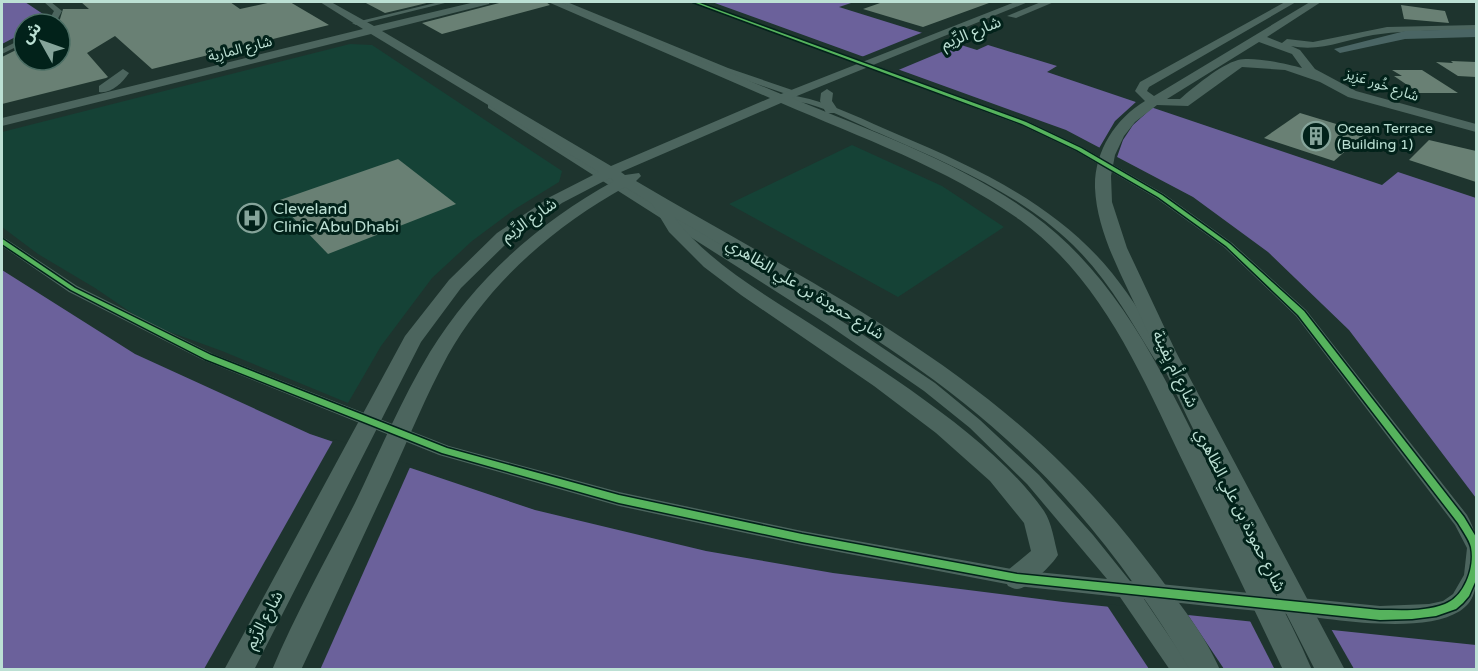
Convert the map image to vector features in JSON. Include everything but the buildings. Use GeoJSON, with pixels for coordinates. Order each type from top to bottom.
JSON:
{"type":"FeatureCollection","features":[{"type":"Feature","properties":{"kind":"main road","name":"شارع حمودة بن علي الظاهري"},"geometry":{"type":"LineString","coordinates":[[325,2],[891,342],[958,388],[1009,428],[1060,477],[1108,529],[1160,597],[1206,669]]}},
{"type":"Feature","properties":{"kind":"main road","name":"شارع المارِية"},"geometry":{"type":"LineString","coordinates":[[2,113],[459,2]]}},
{"type":"Feature","properties":{"kind":"main road","name":"شارع المارِية"},"geometry":{"type":"LineString","coordinates":[[2,122],[320,44],[362,24],[485,2]]}},
{"type":"Feature","properties":{"kind":"main road","name":"شارع حمودة بن علي الظاهري"},"geometry":{"type":"LineString","coordinates":[[553,2],[746,83],[795,101],[946,169],[985,189],[1027,218],[1055,242],[1095,285],[1120,318],[1152,377],[1298,669]]}},
{"type":"Feature","properties":{"kind":"main road","name":"شارع الرِّيم"},"geometry":{"type":"LineString","coordinates":[[238,669],[412,340],[442,299],[478,260],[516,227],[951,29],[1023,2]]}},
{"type":"Feature","properties":{"kind":"main road","name":"شارع الرِّيم"},"geometry":{"type":"LineString","coordinates":[[795,101],[825,87],[1049,2]]}},
{"type":"Feature","properties":{"kind":"main road"},"geometry":{"type":"LineString","coordinates":[[1290,2],[1144,85],[1143,95],[1157,101],[1183,103],[1234,66],[1249,62],[1286,67],[1320,78]]}},
{"type":"Feature","properties":{"kind":"main road","name":"شارع أم يِفينة"},"geometry":{"type":"LineString","coordinates":[[1316,2],[1150,101],[1125,123],[1115,138],[1103,177],[1104,199],[1119,245],[1164,348],[1331,669]]}},
{"type":"Feature","properties":{"kind":"main road"},"geometry":{"type":"LineString","coordinates":[[1302,11],[1275,33],[1279,38],[1296,44],[1321,47],[1371,32],[1409,28],[1476,28]]}},
{"type":"Feature","properties":{"kind":"main road"},"geometry":{"type":"LineString","coordinates":[[1257,37],[1253,32],[1262,17]]}},
{"type":"Feature","properties":{"kind":"main road"},"geometry":{"type":"LineString","coordinates":[[330,33],[362,24]]}},
{"type":"Feature","properties":{"kind":"main road"},"geometry":{"type":"LineString","coordinates":[[1320,78],[1316,67],[1322,58],[1340,49],[1405,35],[1476,33]]}},
{"type":"Feature","properties":{"kind":"main road","name":"شارع خُور عَزِيز"},"geometry":{"type":"LineString","coordinates":[[1257,37],[1296,52],[1308,69],[1320,78],[1352,94],[1476,128]]}},
{"type":"Feature","properties":{"kind":"main road"},"geometry":{"type":"LineString","coordinates":[[320,44],[365,38],[390,40]]}},
{"type":"Feature","properties":{"kind":"main road"},"geometry":{"type":"LineString","coordinates":[[1340,49],[1424,39],[1476,38]]}},
{"type":"Feature","properties":{"kind":"main road"},"geometry":{"type":"LineString","coordinates":[[1237,49],[1262,46],[1296,52]]}},
{"type":"Feature","properties":{"kind":"main road"},"geometry":{"type":"LineString","coordinates":[[103,89],[116,81],[123,72]]}},
{"type":"Feature","properties":{"kind":"main road"},"geometry":{"type":"LineString","coordinates":[[746,83],[787,87],[825,87],[826,101],[831,110]]}},
{"type":"Feature","properties":{"kind":"main road"},"geometry":{"type":"LineString","coordinates":[[92,100],[143,97]]}},
{"type":"Feature","properties":{"kind":"main road"},"geometry":{"type":"LineString","coordinates":[[579,154],[583,173],[582,195],[617,194],[652,197],[674,227],[727,276],[766,305],[865,368],[956,437],[1003,482],[1042,532],[1046,550],[1044,558],[1033,571],[1017,578]]}},
{"type":"Feature","properties":{"kind":"main road","name":"شارع الرِّيم"},"geometry":{"type":"LineString","coordinates":[[286,669],[434,362],[452,332],[483,290],[518,255],[555,224],[582,195],[619,180]]}},
{"type":"Feature","properties":{"kind":"street"},"geometry":{"type":"LineString","coordinates":[[47,2],[57,12]]}},
{"type":"Feature","properties":{"kind":"street"},"geometry":{"type":"LineString","coordinates":[[320,2],[362,24],[561,152],[619,180]]}},
{"type":"Feature","properties":{"kind":"street"},"geometry":{"type":"LineString","coordinates":[[362,24],[446,2]]}},
{"type":"Feature","properties":{"kind":"street"},"geometry":{"type":"LineString","coordinates":[[562,2],[745,77],[908,133],[983,171],[1047,208],[1084,241],[1106,266],[1137,320],[1152,377]]}},
{"type":"Feature","properties":{"kind":"street"},"geometry":{"type":"LineString","coordinates":[[2,241],[73,289],[158,334],[228,365],[445,451],[619,499],[802,538],[1017,578],[1380,615],[1420,614],[1447,609],[1464,595],[1476,573],[1476,548],[1461,520],[1301,313],[1266,278],[1220,239],[1129,176],[1079,149],[981,106],[695,2]]}},
{"type":"Feature","properties":{"kind":"street","name":"شارع حمودة بن علي الظاهري"},"geometry":{"type":"LineString","coordinates":[[795,101],[831,110],[983,171],[1061,228],[1094,259],[1123,294],[1154,345],[1290,607]]}},
{"type":"Feature","properties":{"kind":"street","name":"شارع حمودة بن علي الظاهري"},"geometry":{"type":"LineString","coordinates":[[619,180],[886,355],[949,402],[1003,449],[1058,506],[1129,594],[1182,669]]}},
{"type":"Feature","properties":{"kind":"shaded area"},"geometry":{"type":"Polygon","coordinates":[[[2,2],[25,2],[40,12],[12,12],[12,39],[2,44],[2,2]]]}},
{"type":"Feature","properties":{"kind":"shaded area"},"geometry":{"type":"Polygon","coordinates":[[[712,2],[854,2],[839,7],[977,50],[988,45],[1057,66],[1047,72],[1382,185],[1398,172],[1476,198],[1476,498],[1349,330],[1268,252],[1193,197],[1066,130],[712,2]]]}},
{"type":"Feature","properties":{"kind":"shaded area","name":"Cleveland Clinic Abu Dhabi"},"geometry":{"type":"Polygon","coordinates":[[[350,44],[372,45],[562,171],[559,182],[515,209],[472,241],[432,278],[381,346],[348,403],[222,351],[148,324],[95,288],[38,254],[2,227],[2,132],[350,44]]]}},
{"type":"Feature","properties":{"kind":"shaded area"},"geometry":{"type":"Polygon","coordinates":[[[852,145],[942,186],[1004,227],[898,297],[729,204],[852,145]]]}},
{"type":"Feature","properties":{"kind":"shaded area"},"geometry":{"type":"Polygon","coordinates":[[[2,270],[135,354],[310,434],[535,510],[706,551],[833,573],[1063,602],[1476,645],[1476,669],[2,669],[2,270]]]}},
{"type":"Feature","properties":{"kind":"pier"},"geometry":{"type":"Polygon","coordinates":[[[926,31],[963,43],[896,71],[859,58],[926,31]]]}},
{"type":"Feature","properties":{"kind":"pier"},"geometry":{"type":"Polygon","coordinates":[[[1137,101],[1153,107],[1133,125],[1123,140],[1116,160],[1098,150],[1115,121],[1137,101]]]}},
{"type":"Feature","properties":{"kind":"pier"},"geometry":{"type":"Polygon","coordinates":[[[334,439],[411,465],[320,670],[204,669],[334,439]]]}},
{"type":"Feature","properties":{"kind":"pier"},"geometry":{"type":"Polygon","coordinates":[[[1106,604],[1186,612],[1224,669],[1149,669],[1106,604]]]}},
{"type":"Feature","properties":{"kind":"pier"},"geometry":{"type":"Polygon","coordinates":[[[1249,619],[1330,627],[1354,669],[1275,670],[1249,619]]]}},
{"type":"Feature","properties":{"kind":"cycle path"},"geometry":{"type":"LineString","coordinates":[[2,241],[73,289],[208,357],[445,451],[619,499],[802,538],[1017,578],[1380,615],[1420,614],[1444,609],[1452,606],[1465,593],[1473,575],[1476,548],[1461,520],[1301,313],[1228,245],[1160,196],[1079,149],[1024,123],[695,2]]}},
{"type":"Feature","properties":{"kind":"place","name":"Ocean Terrace (Building 1)"},"geometry":{"type":"Point","coordinates":[1316,136]}},
{"type":"Feature","properties":{"kind":"place","name":"Cleveland Clinic Abu Dhabi"},"geometry":{"type":"Point","coordinates":[252,218]}}]}
